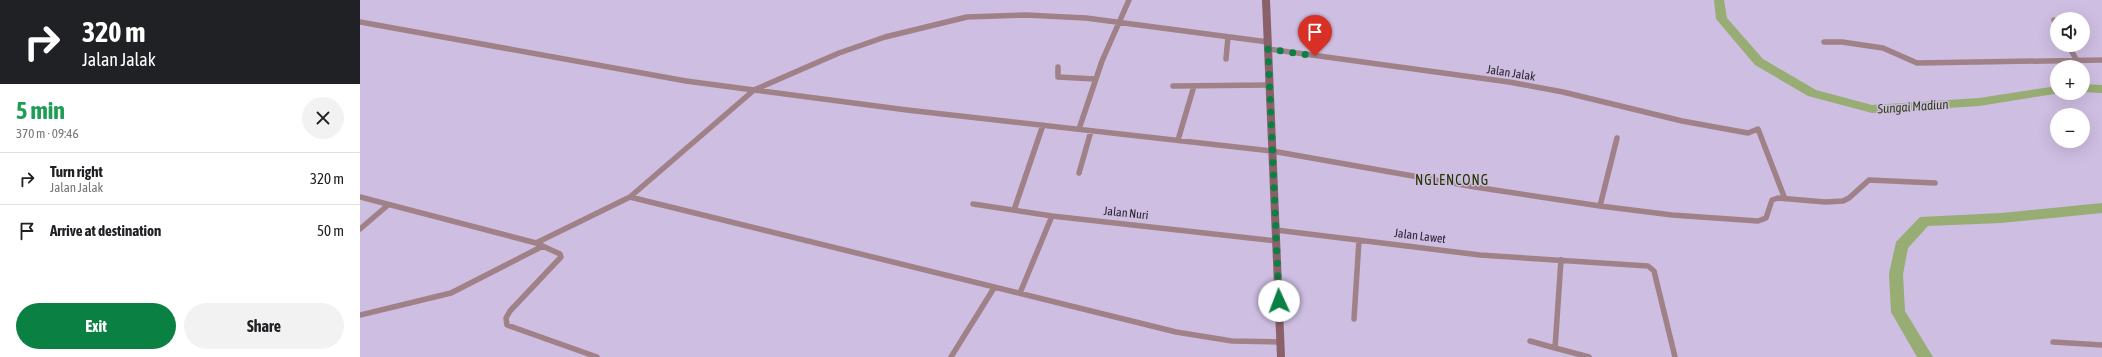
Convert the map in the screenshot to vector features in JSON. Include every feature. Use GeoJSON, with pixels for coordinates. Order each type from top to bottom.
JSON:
{"type":"FeatureCollection","features":[{"type":"Feature","properties":{"kind":"street"},"geometry":{"type":"LineString","coordinates":[[1079,129],[1095,79],[1129,0]]}},
{"type":"Feature","properties":{"kind":"street"},"geometry":{"type":"LineString","coordinates":[[1266,0],[1281,357]]}},
{"type":"Feature","properties":{"kind":"street","name":"Jalan Jalak"},"geometry":{"type":"LineString","coordinates":[[754,90],[839,53],[885,37],[956,18],[1026,15],[1060,16],[1120,22],[1228,37],[1268,45],[1563,92],[1682,121],[1748,133],[1758,129],[1763,138],[1785,199]]}},
{"type":"Feature","properties":{"kind":"street"},"geometry":{"type":"LineString","coordinates":[[360,22],[678,79],[754,90],[1091,131],[1272,151],[1468,186],[1600,206],[1672,215],[1758,221],[1766,218],[1772,200],[1843,201],[1848,199],[1869,180],[1936,183]]}},
{"type":"Feature","properties":{"kind":"street"},"geometry":{"type":"LineString","coordinates":[[1226,59],[1228,37]]}},
{"type":"Feature","properties":{"kind":"street"},"geometry":{"type":"LineString","coordinates":[[1824,42],[1883,48],[1917,62],[2076,59],[2102,60]]}},
{"type":"Feature","properties":{"kind":"street"},"geometry":{"type":"LineString","coordinates":[[2072,52],[2076,59]]}},
{"type":"Feature","properties":{"kind":"street"},"geometry":{"type":"LineString","coordinates":[[1058,67],[1058,77],[1095,79]]}},
{"type":"Feature","properties":{"kind":"street"},"geometry":{"type":"LineString","coordinates":[[1173,86],[1270,85]]}},
{"type":"Feature","properties":{"kind":"street"},"geometry":{"type":"LineString","coordinates":[[1178,140],[1194,86]]}},
{"type":"Feature","properties":{"kind":"street"},"geometry":{"type":"LineString","coordinates":[[536,243],[630,197],[754,90]]}},
{"type":"Feature","properties":{"kind":"street"},"geometry":{"type":"LineString","coordinates":[[1014,210],[1043,125]]}},
{"type":"Feature","properties":{"kind":"street"},"geometry":{"type":"LineString","coordinates":[[1079,173],[1091,131]]}},
{"type":"Feature","properties":{"kind":"street"},"geometry":{"type":"LineString","coordinates":[[1600,206],[1617,138]]}},
{"type":"Feature","properties":{"kind":"street"},"geometry":{"type":"LineString","coordinates":[[360,197],[536,243],[560,254],[561,257],[550,272],[506,318],[507,325],[597,357]]}},
{"type":"Feature","properties":{"kind":"street"},"geometry":{"type":"LineString","coordinates":[[630,197],[994,288],[1183,333],[1232,341],[1280,342]]}},
{"type":"Feature","properties":{"kind":"street"},"geometry":{"type":"LineString","coordinates":[[360,229],[388,204]]}},
{"type":"Feature","properties":{"kind":"street","name":"Jalan Nuri"},"geometry":{"type":"LineString","coordinates":[[973,204],[1052,216],[1277,241]]}},
{"type":"Feature","properties":{"kind":"street"},"geometry":{"type":"LineString","coordinates":[[1020,293],[1052,216]]}},
{"type":"Feature","properties":{"kind":"street","name":"Jalan Lawet"},"geometry":{"type":"LineString","coordinates":[[1276,230],[1480,254],[1648,266],[1652,269],[1675,357]]}},
{"type":"Feature","properties":{"kind":"street"},"geometry":{"type":"LineString","coordinates":[[1354,319],[1359,240]]}},
{"type":"Feature","properties":{"kind":"street"},"geometry":{"type":"LineString","coordinates":[[360,315],[451,292],[497,271],[543,246]]}},
{"type":"Feature","properties":{"kind":"street"},"geometry":{"type":"LineString","coordinates":[[1555,348],[1561,260]]}},
{"type":"Feature","properties":{"kind":"street"},"geometry":{"type":"LineString","coordinates":[[951,357],[994,288]]}},
{"type":"Feature","properties":{"kind":"street"},"geometry":{"type":"LineString","coordinates":[[1530,341],[1589,357]]}},
{"type":"Feature","properties":{"kind":"street"},"geometry":{"type":"LineString","coordinates":[[2053,342],[2102,345]]}},
{"type":"Feature","properties":{"kind":"waterway","name":"Sungai Madiun"},"geometry":{"type":"LineString","coordinates":[[1719,0],[1722,19],[1759,62],[1812,93],[1872,109],[1979,102],[2050,91]]}},
{"type":"Feature","properties":{"kind":"waterway","name":"Sungai Madiun"},"geometry":{"type":"LineString","coordinates":[[2090,88],[2102,89]]}},
{"type":"Feature","properties":{"kind":"waterway","name":"Sungai Madiun"},"geometry":{"type":"LineString","coordinates":[[1925,357],[1898,312],[1896,274],[1901,246],[1925,221],[2001,218],[2102,208]]}},
{"type":"Feature","properties":{"kind":"district","name":"NGLENCONG"},"geometry":{"type":"Point","coordinates":[1452,180]}},
{"type":"Feature","properties":{"kind":"route"},"geometry":{"type":"LineString","coordinates":[[1279,301],[1268,49],[1315,56]]}}]}
